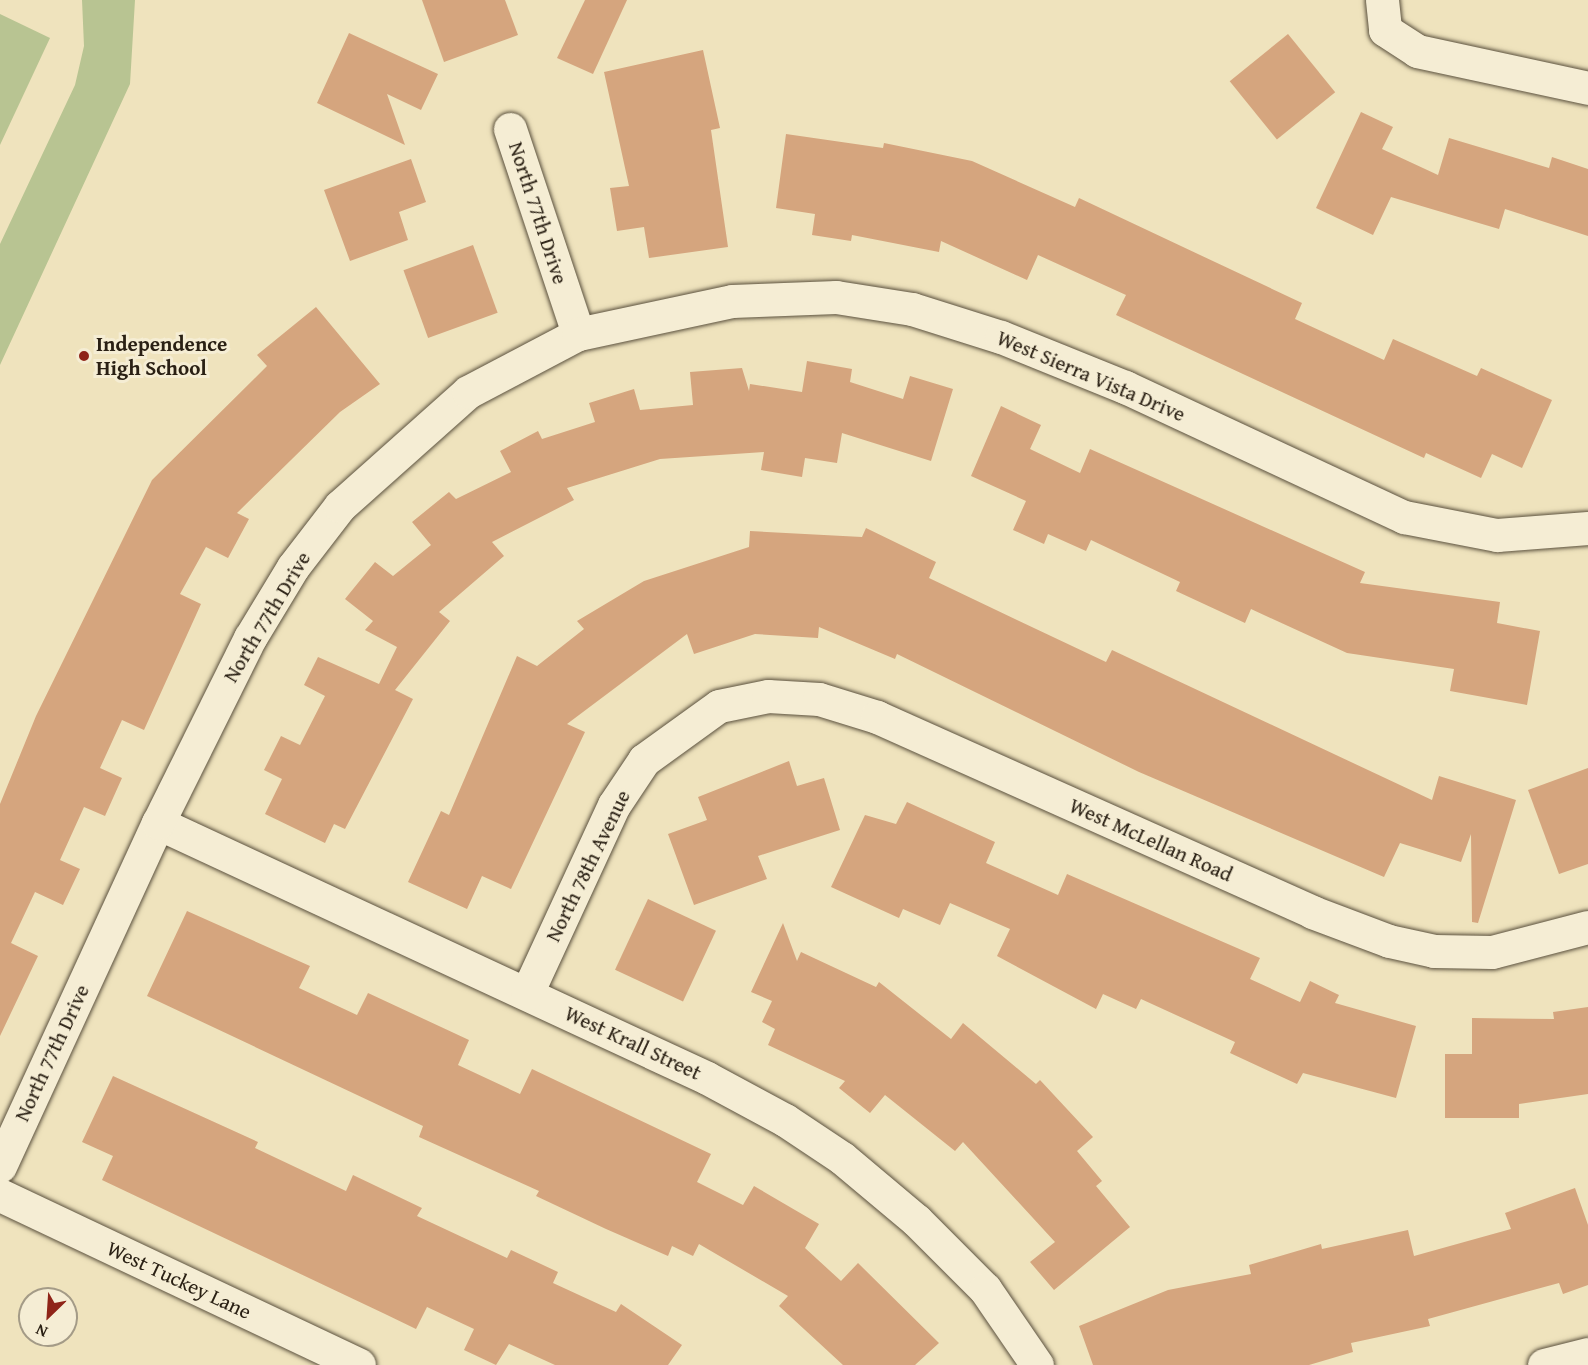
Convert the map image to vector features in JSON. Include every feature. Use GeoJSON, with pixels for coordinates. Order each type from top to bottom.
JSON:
{"type":"FeatureCollection","features":[{"type":"Feature","properties":{"kind":"street"},"geometry":{"type":"LineString","coordinates":[[1384,15],[1417,51],[1588,88]]}},
{"type":"Feature","properties":{"kind":"street","name":"North 77th Drive"},"geometry":{"type":"LineString","coordinates":[[0,1166],[158,822],[250,638],[293,567],[340,506],[468,392],[578,334],[510,129]]}},
{"type":"Feature","properties":{"kind":"street","name":"West Sierra Vista Drive"},"geometry":{"type":"LineString","coordinates":[[578,334],[732,301],[836,297],[912,309],[1001,337],[1125,387],[1404,517],[1497,535],[1588,528]]}},
{"type":"Feature","properties":{"kind":"street","name":"West McLellan Road"},"geometry":{"type":"LineString","coordinates":[[719,706],[768,696],[819,699],[877,717],[1312,912],[1389,941],[1434,951],[1492,952],[1588,927]]}},
{"type":"Feature","properties":{"kind":"street","name":"North 78th Avenue"},"geometry":{"type":"LineString","coordinates":[[527,993],[614,805],[638,769],[672,736],[719,706]]}},
{"type":"Feature","properties":{"kind":"street","name":"West Krall Street"},"geometry":{"type":"LineString","coordinates":[[158,822],[707,1078],[842,1158],[984,1289],[1036,1365]]}},
{"type":"Feature","properties":{"kind":"street","name":"West Tuckey Lane"},"geometry":{"type":"LineString","coordinates":[[0,1195],[359,1365]]}},
{"type":"Feature","properties":{"kind":"street"},"geometry":{"type":"LineString","coordinates":[[1544,1365],[1588,1354]]}},
{"type":"Feature","properties":{"kind":"green space"},"geometry":{"type":"Polygon","coordinates":[[[82,0],[135,0],[130,84],[0,365],[0,244],[75,85],[84,46],[82,0]]]}},
{"type":"Feature","properties":{"kind":"green space"},"geometry":{"type":"Polygon","coordinates":[[[0,14],[50,38],[0,145],[0,14]]]}},
{"type":"Feature","properties":{"kind":"building"},"geometry":{"type":"Polygon","coordinates":[[[422,0],[505,0],[518,35],[444,62],[422,0]]]}},
{"type":"Feature","properties":{"kind":"building"},"geometry":{"type":"Polygon","coordinates":[[[585,0],[627,0],[593,74],[557,58],[585,0]]]}},
{"type":"Feature","properties":{"kind":"building"},"geometry":{"type":"Polygon","coordinates":[[[349,33],[438,74],[421,110],[387,94],[405,145],[317,103],[349,33]]]}},
{"type":"Feature","properties":{"kind":"building"},"geometry":{"type":"Polygon","coordinates":[[[1288,34],[1335,92],[1277,139],[1230,81],[1288,34]]]}},
{"type":"Feature","properties":{"kind":"building"},"geometry":{"type":"Polygon","coordinates":[[[703,50],[720,128],[711,130],[728,247],[649,258],[644,227],[617,231],[610,188],[629,186],[604,72],[703,50]]]}},
{"type":"Feature","properties":{"kind":"building"},"geometry":{"type":"Polygon","coordinates":[[[1361,112],[1393,127],[1382,149],[1438,175],[1449,138],[1549,168],[1552,157],[1588,169],[1588,236],[1505,209],[1499,229],[1391,197],[1373,235],[1316,208],[1361,112]]]}},
{"type":"Feature","properties":{"kind":"building"},"geometry":{"type":"Polygon","coordinates":[[[786,134],[883,148],[884,143],[972,161],[1075,207],[1079,198],[1302,303],[1295,319],[1384,360],[1393,339],[1477,376],[1481,368],[1552,400],[1522,468],[1492,454],[1481,478],[1426,453],[1424,458],[1116,315],[1126,295],[1038,255],[1027,280],[941,241],[939,252],[852,235],[851,241],[812,235],[815,214],[776,208],[786,134]]]}},
{"type":"Feature","properties":{"kind":"building"},"geometry":{"type":"Polygon","coordinates":[[[411,159],[426,202],[399,212],[408,240],[350,261],[324,190],[411,159]]]}},
{"type":"Feature","properties":{"kind":"building"},"geometry":{"type":"Polygon","coordinates":[[[473,245],[498,313],[428,338],[403,270],[473,245]]]}},
{"type":"Feature","properties":{"kind":"building"},"geometry":{"type":"Polygon","coordinates":[[[316,307],[380,384],[340,412],[237,513],[249,519],[228,558],[206,547],[180,594],[201,604],[144,730],[122,720],[100,768],[122,778],[105,816],[84,807],[60,860],[80,869],[63,905],[35,892],[11,943],[38,956],[0,1036],[0,804],[36,716],[152,480],[267,366],[257,355],[316,307]]]}},
{"type":"Feature","properties":{"kind":"building"},"geometry":{"type":"Polygon","coordinates":[[[807,361],[852,369],[850,382],[903,399],[910,376],[953,389],[931,461],[842,433],[837,463],[805,458],[802,477],[761,470],[764,452],[660,459],[567,488],[574,500],[492,542],[504,556],[439,612],[450,621],[395,690],[413,699],[345,829],[334,824],[325,843],[265,814],[282,779],[264,770],[281,736],[300,745],[325,696],[304,685],[318,657],[379,684],[397,647],[365,630],[373,621],[345,599],[375,562],[393,576],[431,545],[412,522],[449,492],[456,499],[511,472],[500,451],[538,431],[542,439],[595,422],[589,403],[634,389],[640,410],[693,405],[690,372],[742,368],[749,391],[750,384],[802,392],[807,361]]]}},
{"type":"Feature","properties":{"kind":"building"},"geometry":{"type":"Polygon","coordinates":[[[1001,406],[1041,425],[1030,449],[1080,473],[1090,449],[1365,572],[1360,583],[1500,602],[1497,623],[1540,631],[1527,705],[1450,691],[1454,669],[1347,653],[1251,609],[1245,623],[1176,591],[1180,582],[1091,540],[1086,551],[1048,534],[1044,544],[1013,530],[1026,501],[971,476],[1001,406]]]}},
{"type":"Feature","properties":{"kind":"building"},"geometry":{"type":"Polygon","coordinates":[[[866,528],[936,562],[929,578],[1106,662],[1112,650],[1432,800],[1439,776],[1516,800],[1478,923],[1472,922],[1471,834],[1461,862],[1400,843],[1384,877],[1139,772],[897,654],[895,659],[819,627],[818,638],[755,634],[694,654],[687,634],[567,724],[585,732],[511,889],[482,876],[467,909],[408,882],[441,811],[449,815],[517,656],[537,666],[584,629],[577,621],[644,581],[749,547],[750,531],[862,537],[866,528]]]}},
{"type":"Feature","properties":{"kind":"building"},"geometry":{"type":"Polygon","coordinates":[[[789,761],[797,786],[824,778],[840,830],[758,856],[767,879],[694,905],[668,834],[707,820],[698,797],[789,761]]]}},
{"type":"Feature","properties":{"kind":"building"},"geometry":{"type":"Polygon","coordinates":[[[1588,768],[1588,864],[1559,874],[1528,790],[1588,768]]]}},
{"type":"Feature","properties":{"kind":"building"},"geometry":{"type":"Polygon","coordinates":[[[907,802],[995,842],[986,863],[1058,895],[1067,874],[1260,958],[1250,979],[1300,1002],[1310,981],[1339,995],[1335,1003],[1416,1026],[1396,1098],[1303,1073],[1297,1084],[1230,1053],[1235,1042],[1141,999],[1136,1009],[1103,994],[1096,1009],[997,956],[1010,929],[950,903],[940,925],[903,909],[899,918],[831,887],[865,815],[896,824],[907,802]]]}},
{"type":"Feature","properties":{"kind":"building"},"geometry":{"type":"Polygon","coordinates":[[[648,899],[716,931],[683,1001],[615,970],[648,899]]]}},
{"type":"Feature","properties":{"kind":"building"},"geometry":{"type":"Polygon","coordinates":[[[187,911],[310,966],[299,988],[357,1015],[368,993],[469,1040],[458,1065],[520,1094],[532,1069],[711,1154],[697,1182],[743,1205],[754,1186],[819,1224],[805,1248],[841,1281],[858,1263],[939,1343],[915,1365],[843,1365],[779,1306],[788,1296],[699,1244],[693,1256],[672,1246],[668,1256],[606,1229],[536,1196],[539,1191],[419,1137],[423,1126],[147,996],[187,911]]]}},
{"type":"Feature","properties":{"kind":"building"},"geometry":{"type":"Polygon","coordinates":[[[783,923],[797,961],[801,952],[876,987],[879,982],[951,1039],[963,1023],[1036,1084],[1040,1080],[1093,1137],[1077,1151],[1102,1181],[1096,1186],[1130,1227],[1054,1290],[1030,1262],[1055,1242],[963,1142],[955,1151],[885,1095],[870,1113],[839,1088],[845,1081],[768,1045],[775,1029],[762,1022],[772,1001],[751,992],[783,923]]]}},
{"type":"Feature","properties":{"kind":"building"},"geometry":{"type":"Polygon","coordinates":[[[1588,1007],[1588,1094],[1519,1104],[1519,1118],[1445,1118],[1445,1054],[1472,1054],[1472,1018],[1554,1019],[1553,1012],[1588,1007]]]}},
{"type":"Feature","properties":{"kind":"building"},"geometry":{"type":"Polygon","coordinates":[[[113,1076],[258,1142],[255,1148],[346,1191],[353,1175],[422,1208],[417,1216],[507,1258],[511,1250],[558,1272],[553,1283],[616,1312],[621,1304],[682,1345],[668,1365],[555,1365],[509,1344],[496,1365],[464,1350],[474,1329],[427,1307],[416,1329],[102,1180],[113,1156],[82,1142],[113,1076]]]}},
{"type":"Feature","properties":{"kind":"building"},"geometry":{"type":"Polygon","coordinates":[[[1575,1188],[1588,1225],[1588,1285],[1563,1294],[1559,1283],[1428,1319],[1430,1326],[1351,1343],[1353,1352],[1309,1365],[1093,1365],[1079,1326],[1168,1290],[1251,1274],[1249,1265],[1321,1244],[1322,1249],[1408,1230],[1414,1256],[1511,1229],[1505,1213],[1575,1188]]]}},
{"type":"Feature","properties":{"kind":"place","name":"Independence High School"},"geometry":{"type":"Point","coordinates":[84,356]}}]}
